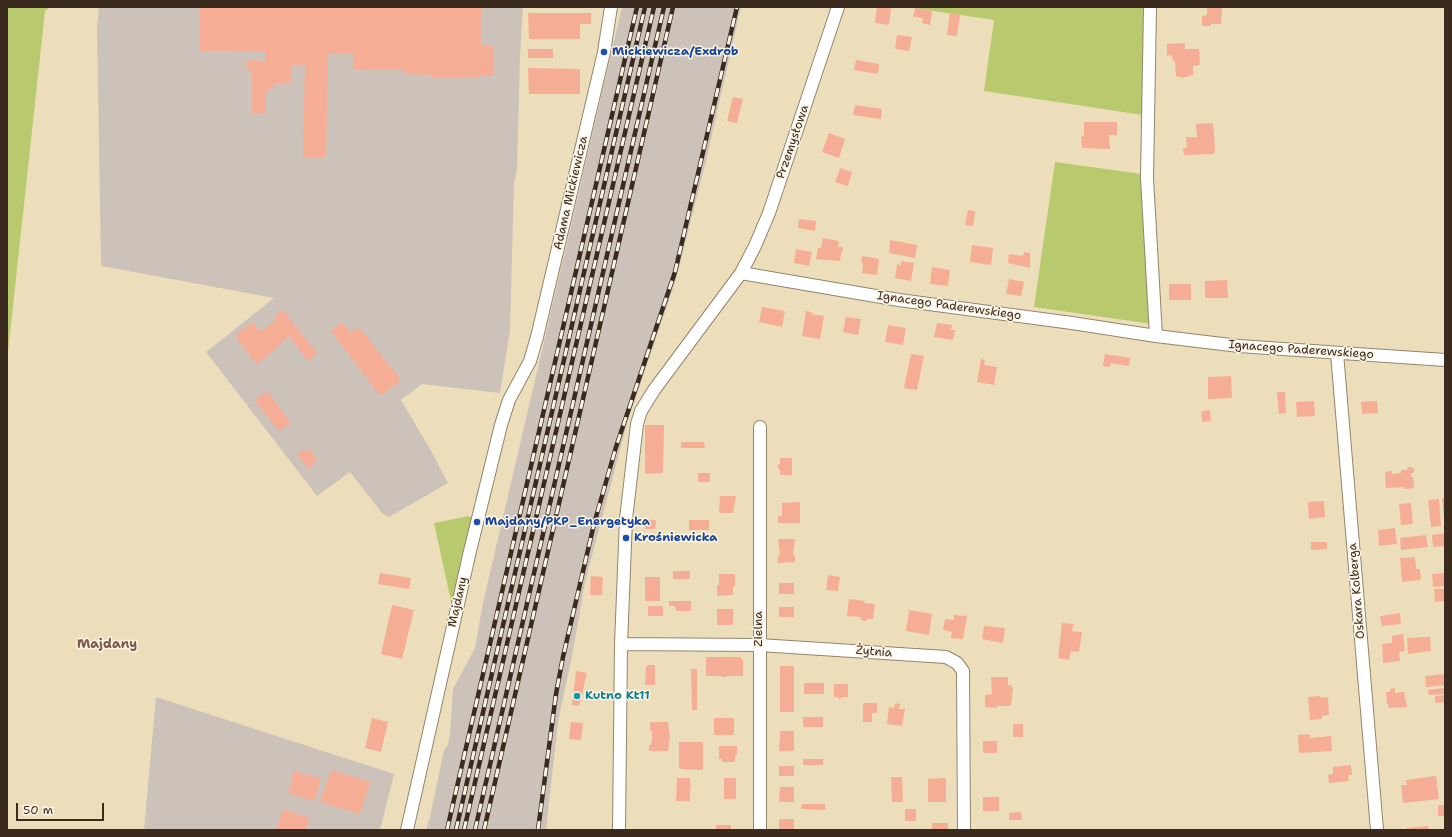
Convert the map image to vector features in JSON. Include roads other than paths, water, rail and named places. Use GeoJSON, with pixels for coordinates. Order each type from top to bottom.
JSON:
{"type":"FeatureCollection","features":[{"type":"Feature","properties":{"kind":"street","name":"Adama Mickiewicza"},"geometry":{"type":"LineString","coordinates":[[522,377],[530,361],[537,337],[604,52],[611,7]]}},
{"type":"Feature","properties":{"kind":"street","name":"Przemysłowa"},"geometry":{"type":"LineString","coordinates":[[741,273],[769,214],[838,7]]}},
{"type":"Feature","properties":{"kind":"street"},"geometry":{"type":"LineString","coordinates":[[1150,7],[1147,178],[1156,336]]}},
{"type":"Feature","properties":{"kind":"street","name":"Ignacego Paderewskiego"},"geometry":{"type":"LineString","coordinates":[[741,273],[898,300],[1072,322],[1156,336],[1239,346],[1445,360]]}},
{"type":"Feature","properties":{"kind":"street"},"geometry":{"type":"LineString","coordinates":[[619,830],[621,644],[626,519],[637,424],[641,411],[654,390],[741,273]]}},
{"type":"Feature","properties":{"kind":"street","name":"Oskara Kolberga"},"geometry":{"type":"LineString","coordinates":[[1338,353],[1377,830]]}},
{"type":"Feature","properties":{"kind":"street","name":"Majdany"},"geometry":{"type":"LineString","coordinates":[[407,830],[470,551],[499,432],[509,400],[522,377]]}},
{"type":"Feature","properties":{"kind":"street","name":"Zielna"},"geometry":{"type":"LineString","coordinates":[[760,427],[760,830]]}},
{"type":"Feature","properties":{"kind":"street","name":"Żytnia"},"geometry":{"type":"LineString","coordinates":[[621,644],[759,644],[946,657],[958,663],[963,671],[964,830]]}},
{"type":"Feature","properties":{"kind":"railway"},"geometry":{"type":"LineString","coordinates":[[447,830],[637,7]]}},
{"type":"Feature","properties":{"kind":"railway"},"geometry":{"type":"LineString","coordinates":[[456,830],[645,7]]}},
{"type":"Feature","properties":{"kind":"railway"},"geometry":{"type":"LineString","coordinates":[[464,830],[654,7]]}},
{"type":"Feature","properties":{"kind":"railway"},"geometry":{"type":"LineString","coordinates":[[475,830],[664,7]]}},
{"type":"Feature","properties":{"kind":"railway"},"geometry":{"type":"LineString","coordinates":[[484,830],[673,7]]}},
{"type":"Feature","properties":{"kind":"railway"},"geometry":{"type":"LineString","coordinates":[[538,830],[556,694],[563,657],[594,524],[616,447],[675,272],[737,7]]}},
{"type":"Feature","properties":{"kind":"place","name":"Mickiewicza/Exdrob"},"geometry":{"type":"Point","coordinates":[604,52]}},
{"type":"Feature","properties":{"kind":"place","name":"Majdany/PKP_Energetyka"},"geometry":{"type":"Point","coordinates":[477,522]}},
{"type":"Feature","properties":{"kind":"place","name":"Krośniewicka"},"geometry":{"type":"Point","coordinates":[626,538]}},
{"type":"Feature","properties":{"kind":"place","name":"Kutno Kt11"},"geometry":{"type":"Point","coordinates":[577,696]}},
{"type":"Feature","properties":{"kind":"district","name":"Majdany"},"geometry":{"type":"Point","coordinates":[107,645]}}]}
